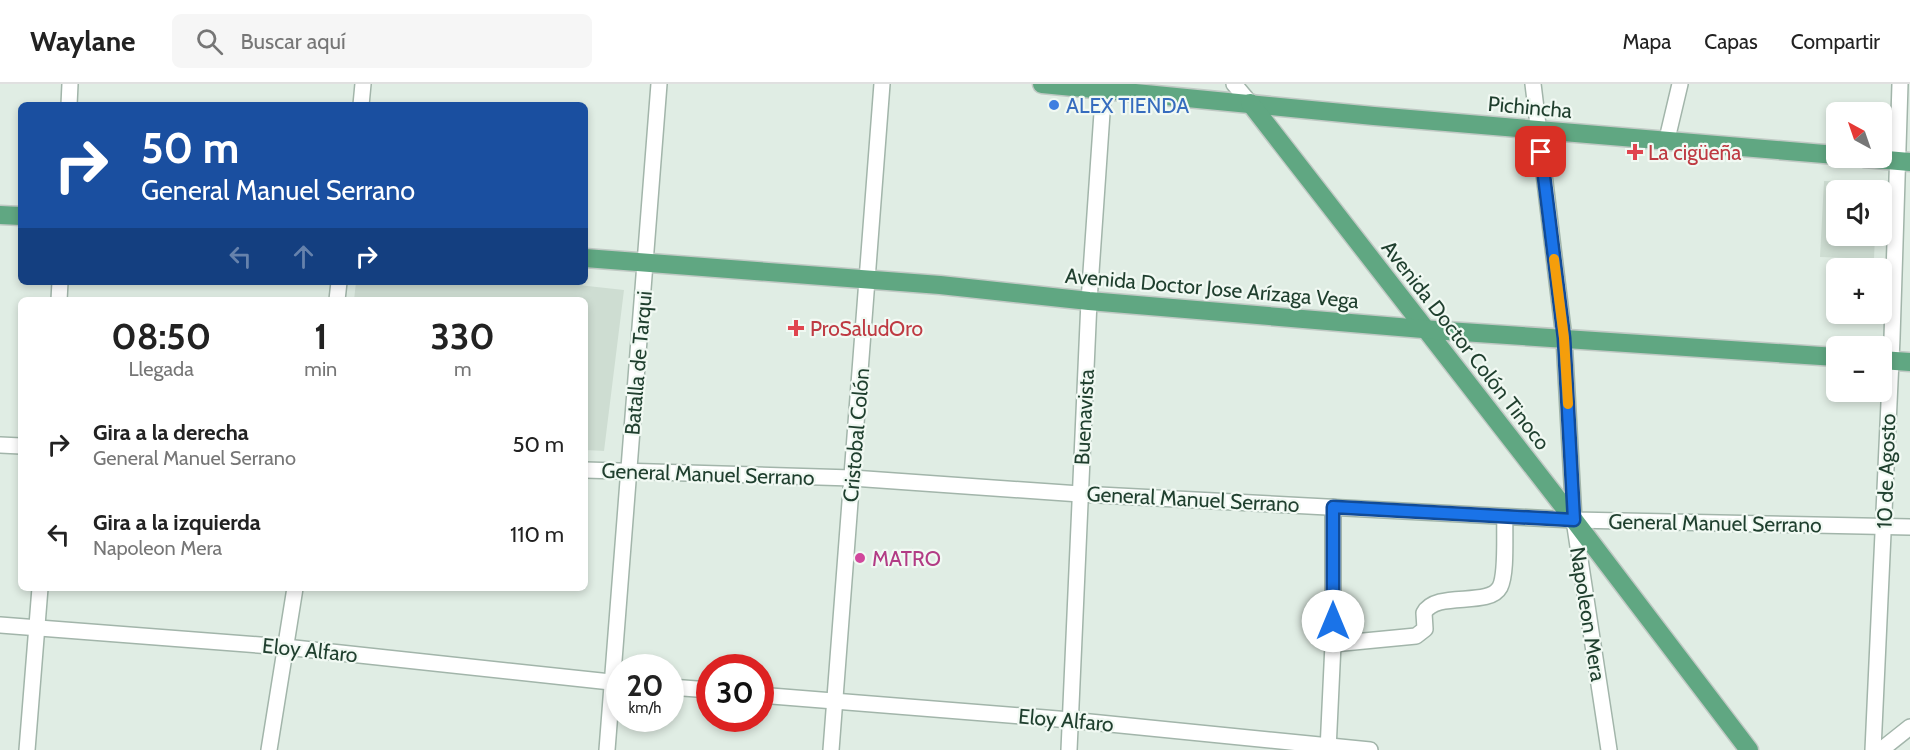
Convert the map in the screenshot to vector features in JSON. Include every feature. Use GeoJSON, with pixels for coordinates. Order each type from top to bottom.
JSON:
{"type":"FeatureCollection","features":[{"type":"Feature","properties":{"kind":"main road","name":"Pichincha"},"geometry":{"type":"LineString","coordinates":[[1042,84],[1104,87],[1539,130],[1826,154]]}},
{"type":"Feature","properties":{"kind":"main road","name":"Avenida Doctor Colón Tinoco"},"geometry":{"type":"LineString","coordinates":[[1250,103],[1574,520],[1749,750]]}},
{"type":"Feature","properties":{"kind":"main road"},"geometry":{"type":"LineString","coordinates":[[0,215],[18,216]]}},
{"type":"Feature","properties":{"kind":"main road","name":"Avenida Doctor Jose Arízaga Vega"},"geometry":{"type":"LineString","coordinates":[[588,258],[868,280],[1424,329],[1826,356]]}},
{"type":"Feature","properties":{"kind":"main road"},"geometry":{"type":"LineString","coordinates":[[1892,361],[1910,362]]}},
{"type":"Feature","properties":{"kind":"street"},"geometry":{"type":"LineString","coordinates":[[69,102],[70,84]]}},
{"type":"Feature","properties":{"kind":"street"},"geometry":{"type":"LineString","coordinates":[[361,102],[363,84]]}},
{"type":"Feature","properties":{"kind":"street","name":"Batalla de Tarqui"},"geometry":{"type":"LineString","coordinates":[[617,654],[628,472],[647,263],[659,84]]}},
{"type":"Feature","properties":{"kind":"street","name":"Cristobal Colón"},"geometry":{"type":"LineString","coordinates":[[831,750],[882,84]]}},
{"type":"Feature","properties":{"kind":"street","name":"Avenida Doctor Colón Tinoco"},"geometry":{"type":"LineString","coordinates":[[1234,84],[1250,103]]}},
{"type":"Feature","properties":{"kind":"street","name":"Napoleon Mera"},"geometry":{"type":"LineString","coordinates":[[1533,84],[1564,338],[1574,520],[1609,750]]}},
{"type":"Feature","properties":{"kind":"street"},"geometry":{"type":"LineString","coordinates":[[1666,139],[1680,84]]}},
{"type":"Feature","properties":{"kind":"street","name":"10 de Agosto"},"geometry":{"type":"LineString","coordinates":[[1888,336],[1904,161],[1900,84]]}},
{"type":"Feature","properties":{"kind":"street","name":"Buenavista"},"geometry":{"type":"LineString","coordinates":[[1069,750],[1089,301],[1104,87]]}},
{"type":"Feature","properties":{"kind":"street","name":"10 de Agosto"},"geometry":{"type":"LineString","coordinates":[[1873,750],[1884,526],[1886,402]]}},
{"type":"Feature","properties":{"kind":"street"},"geometry":{"type":"LineString","coordinates":[[0,445],[18,446]]}},
{"type":"Feature","properties":{"kind":"street","name":"General Manuel Serrano"},"geometry":{"type":"LineString","coordinates":[[588,470],[852,478],[1080,494],[1574,520],[1910,527]]}},
{"type":"Feature","properties":{"kind":"street"},"geometry":{"type":"LineString","coordinates":[[1328,748],[1333,644],[1333,507]]}},
{"type":"Feature","properties":{"kind":"street"},"geometry":{"type":"LineString","coordinates":[[1333,644],[1416,636],[1425,628],[1424,613],[1432,605],[1487,596],[1497,591],[1502,580],[1505,517]]}},
{"type":"Feature","properties":{"kind":"street"},"geometry":{"type":"LineString","coordinates":[[27,750],[40,591]]}},
{"type":"Feature","properties":{"kind":"street"},"geometry":{"type":"LineString","coordinates":[[269,750],[294,591]]}},
{"type":"Feature","properties":{"kind":"street","name":"Eloy Alfaro"},"geometry":{"type":"LineString","coordinates":[[0,625],[285,647],[606,682]]}},
{"type":"Feature","properties":{"kind":"street","name":"Eloy Alfaro"},"geometry":{"type":"LineString","coordinates":[[774,696],[1070,720],[1328,748],[1370,750]]}},
{"type":"Feature","properties":{"kind":"street"},"geometry":{"type":"LineString","coordinates":[[1881,750],[1910,727]]}},
{"type":"Feature","properties":{"kind":"street","name":"Batalla de Tarqui"},"geometry":{"type":"LineString","coordinates":[[607,750],[609,732]]}},
{"type":"Feature","properties":{"kind":"shaded area"},"geometry":{"type":"Polygon","coordinates":[[[1824,181],[1826,181],[1826,246],[1875,246],[1874,258],[1820,257],[1824,181]]]}},
{"type":"Feature","properties":{"kind":"shaded area"},"geometry":{"type":"Polygon","coordinates":[[[356,285],[578,285],[624,290],[604,451],[588,450],[588,297],[354,297],[356,285]]]}},
{"type":"Feature","properties":{"kind":"slow traffic"},"geometry":{"type":"LineString","coordinates":[[1554,259],[1564,338],[1568,404]]}},
{"type":"Feature","properties":{"kind":"place","name":"ALEX TIENDA"},"geometry":{"type":"Point","coordinates":[1054,105]}},
{"type":"Feature","properties":{"kind":"place","name":"La cigüeña"},"geometry":{"type":"Point","coordinates":[1635,152]}},
{"type":"Feature","properties":{"kind":"place","name":"ProSaludOro"},"geometry":{"type":"Point","coordinates":[796,328]}},
{"type":"Feature","properties":{"kind":"place","name":"MATRO"},"geometry":{"type":"Point","coordinates":[860,558]}},
{"type":"Feature","properties":{"kind":"route"},"geometry":{"type":"LineString","coordinates":[[1333,621],[1333,507],[1574,520],[1564,338],[1541,152]]}}]}
